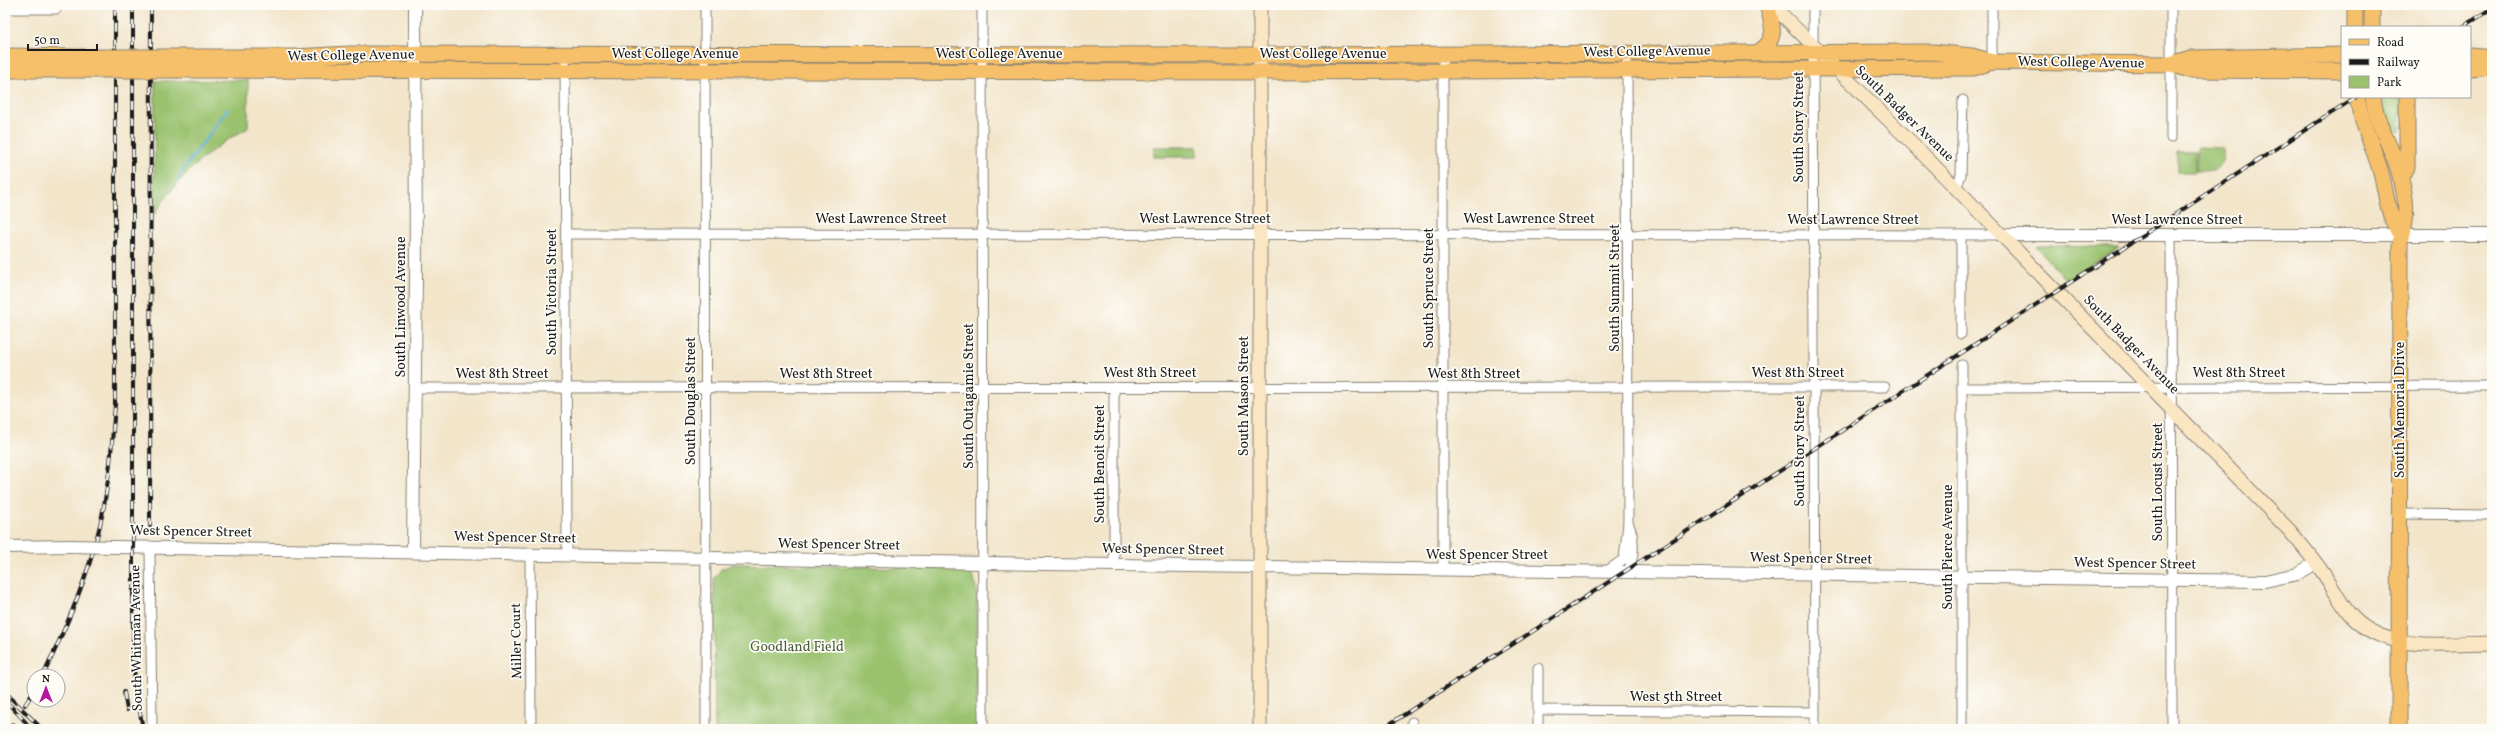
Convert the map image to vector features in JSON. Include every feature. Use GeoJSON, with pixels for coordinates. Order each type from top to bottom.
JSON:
{"type":"FeatureCollection","features":[{"type":"Feature","properties":{"kind":"main road","name":"South Mason Street"},"geometry":{"type":"LineString","coordinates":[[1260,5],[1260,729]]}},
{"type":"Feature","properties":{"kind":"main road"},"geometry":{"type":"LineString","coordinates":[[1760,51],[1771,42],[1774,32],[1767,5]]}},
{"type":"Feature","properties":{"kind":"main road","name":"South Badger Avenue"},"geometry":{"type":"LineString","coordinates":[[1772,5],[1814,50],[1956,189],[2277,517],[2316,563],[2342,604],[2356,620],[2376,634],[2400,642],[2492,643]]}},
{"type":"Feature","properties":{"kind":"main road"},"geometry":{"type":"LineString","coordinates":[[2355,5],[2355,26]]}},
{"type":"Feature","properties":{"kind":"main road"},"geometry":{"type":"LineString","coordinates":[[2372,5],[2372,26]]}},
{"type":"Feature","properties":{"kind":"main road","name":"West College Avenue"},"geometry":{"type":"LineString","coordinates":[[5,56],[82,63],[415,63],[527,54],[704,54],[982,63],[1260,63],[1443,54],[1814,50],[1932,52],[1972,56],[1992,62],[2171,64],[2191,58],[2341,55]]}},
{"type":"Feature","properties":{"kind":"main road"},"geometry":{"type":"LineString","coordinates":[[499,72],[503,65],[527,54]]}},
{"type":"Feature","properties":{"kind":"main road"},"geometry":{"type":"LineString","coordinates":[[2471,56],[2492,58]]}},
{"type":"Feature","properties":{"kind":"main road","name":"West College Avenue"},"geometry":{"type":"LineString","coordinates":[[1260,63],[1443,72],[1974,68],[1992,62]]}},
{"type":"Feature","properties":{"kind":"main road","name":"West College Avenue"},"geometry":{"type":"LineString","coordinates":[[5,70],[82,63]]}},
{"type":"Feature","properties":{"kind":"main road","name":"West College Avenue"},"geometry":{"type":"LineString","coordinates":[[415,63],[499,72],[705,72],[982,63]]}},
{"type":"Feature","properties":{"kind":"main road","name":"West College Avenue"},"geometry":{"type":"LineString","coordinates":[[2171,64],[2189,70],[2341,71]]}},
{"type":"Feature","properties":{"kind":"main road"},"geometry":{"type":"LineString","coordinates":[[2471,69],[2492,67]]}},
{"type":"Feature","properties":{"kind":"main road"},"geometry":{"type":"LineString","coordinates":[[2357,98],[2363,125],[2381,172],[2392,222],[2400,234]]}},
{"type":"Feature","properties":{"kind":"main road","name":"South Memorial Drive"},"geometry":{"type":"LineString","coordinates":[[2373,98],[2380,126],[2400,176],[2405,222],[2400,234],[2399,729]]}},
{"type":"Feature","properties":{"kind":"main road"},"geometry":{"type":"LineString","coordinates":[[2400,176],[2407,168],[2407,98]]}},
{"type":"Feature","properties":{"kind":"street","name":"South Linwood Avenue"},"geometry":{"type":"LineString","coordinates":[[413,551],[416,388],[415,5]]}},
{"type":"Feature","properties":{"kind":"street","name":"South Douglas Street"},"geometry":{"type":"LineString","coordinates":[[705,5],[704,388],[707,557],[706,729]]}},
{"type":"Feature","properties":{"kind":"street","name":"South Outagamie Street"},"geometry":{"type":"LineString","coordinates":[[982,5],[983,729]]}},
{"type":"Feature","properties":{"kind":"street","name":"South Story Street"},"geometry":{"type":"LineString","coordinates":[[1813,5],[1815,729]]}},
{"type":"Feature","properties":{"kind":"street"},"geometry":{"type":"LineString","coordinates":[[1992,5],[1992,62]]}},
{"type":"Feature","properties":{"kind":"street"},"geometry":{"type":"LineString","coordinates":[[2171,5],[2171,138]]}},
{"type":"Feature","properties":{"kind":"street"},"geometry":{"type":"LineString","coordinates":[[5,9],[56,9]]}},
{"type":"Feature","properties":{"kind":"street","name":"South Summit Street"},"geometry":{"type":"LineString","coordinates":[[1607,571],[1624,559],[1628,523],[1628,52]]}},
{"type":"Feature","properties":{"kind":"street","name":"South Victoria Street"},"geometry":{"type":"LineString","coordinates":[[565,54],[567,554]]}},
{"type":"Feature","properties":{"kind":"street","name":"South Spruce Street"},"geometry":{"type":"LineString","coordinates":[[1443,54],[1443,569]]}},
{"type":"Feature","properties":{"kind":"street"},"geometry":{"type":"LineString","coordinates":[[1956,189],[1961,175],[1963,100]]}},
{"type":"Feature","properties":{"kind":"street","name":"West Lawrence Street"},"geometry":{"type":"LineString","coordinates":[[566,234],[2492,235]]}},
{"type":"Feature","properties":{"kind":"street"},"geometry":{"type":"LineString","coordinates":[[1961,235],[1961,334]]}},
{"type":"Feature","properties":{"kind":"street","name":"South Locust Street"},"geometry":{"type":"LineString","coordinates":[[2170,235],[2172,387],[2172,729]]}},
{"type":"Feature","properties":{"kind":"street","name":"South Pierce Avenue"},"geometry":{"type":"LineString","coordinates":[[1962,365],[1962,729]]}},
{"type":"Feature","properties":{"kind":"street","name":"West 8th Street"},"geometry":{"type":"LineString","coordinates":[[1962,388],[2492,386]]}},
{"type":"Feature","properties":{"kind":"street","name":"South Benoit Street"},"geometry":{"type":"LineString","coordinates":[[1114,387],[1114,564]]}},
{"type":"Feature","properties":{"kind":"street","name":"West 8th Street"},"geometry":{"type":"LineString","coordinates":[[416,388],[1885,387]]}},
{"type":"Feature","properties":{"kind":"street"},"geometry":{"type":"LineString","coordinates":[[2400,514],[2492,515]]}},
{"type":"Feature","properties":{"kind":"street","name":"South Summit Street"},"geometry":{"type":"LineString","coordinates":[[1628,523],[1632,531],[1633,553],[1628,571]]}},
{"type":"Feature","properties":{"kind":"street","name":"West Spencer Street"},"geometry":{"type":"LineString","coordinates":[[5,547],[150,546],[983,563],[2273,581],[2297,574],[2316,563]]}},
{"type":"Feature","properties":{"kind":"street","name":"South Whitman Avenue"},"geometry":{"type":"LineString","coordinates":[[150,546],[152,729]]}},
{"type":"Feature","properties":{"kind":"street","name":"Miller Court"},"geometry":{"type":"LineString","coordinates":[[530,553],[531,729]]}},
{"type":"Feature","properties":{"kind":"street"},"geometry":{"type":"LineString","coordinates":[[1538,668],[1538,729]]}},
{"type":"Feature","properties":{"kind":"street","name":"West 5th Street"},"geometry":{"type":"LineString","coordinates":[[1538,710],[1815,712]]}},
{"type":"Feature","properties":{"kind":"green space"},"geometry":{"type":"Polygon","coordinates":[[[1695,59],[1766,59],[1725,63],[1675,63],[1675,61],[1695,59]]]}},
{"type":"Feature","properties":{"kind":"green space"},"geometry":{"type":"Polygon","coordinates":[[[248,80],[248,128],[220,145],[195,165],[173,188],[154,215],[155,81],[248,80]]]}},
{"type":"Feature","properties":{"kind":"green space"},"geometry":{"type":"Polygon","coordinates":[[[2381,98],[2401,98],[2400,132],[2391,128],[2384,113],[2381,98]]]}},
{"type":"Feature","properties":{"kind":"green space"},"geometry":{"type":"Polygon","coordinates":[[[1154,147],[1197,147],[1197,157],[1154,157],[1154,147]]]}},
{"type":"Feature","properties":{"kind":"green space"},"geometry":{"type":"Polygon","coordinates":[[[2197,147],[2223,148],[2222,161],[2218,168],[2214,170],[2196,171],[2197,147]]]}},
{"type":"Feature","properties":{"kind":"green space"},"geometry":{"type":"Polygon","coordinates":[[[2177,151],[2195,151],[2195,172],[2177,172],[2177,151]]]}},
{"type":"Feature","properties":{"kind":"green space"},"geometry":{"type":"Polygon","coordinates":[[[2038,246],[2119,247],[2066,280],[2036,247],[2038,246]]]}},
{"type":"Feature","properties":{"kind":"green space","name":"Goodland Field"},"geometry":{"type":"Polygon","coordinates":[[[734,564],[959,569],[971,574],[977,593],[977,729],[715,729],[714,579],[721,569],[734,564]]]}},
{"type":"Feature","properties":{"kind":"waterway"},"geometry":{"type":"LineString","coordinates":[[178,181],[180,174],[228,109]]}},
{"type":"Feature","properties":{"kind":"railway"},"geometry":{"type":"LineString","coordinates":[[47,668],[83,583],[95,545],[106,495],[110,465],[115,404],[115,5]]}},
{"type":"Feature","properties":{"kind":"railway"},"geometry":{"type":"LineString","coordinates":[[133,5],[133,641],[135,686],[143,729]]}},
{"type":"Feature","properties":{"kind":"railway"},"geometry":{"type":"LineString","coordinates":[[150,526],[151,5]]}},
{"type":"Feature","properties":{"kind":"railway"},"geometry":{"type":"LineString","coordinates":[[2465,26],[2492,8]]}},
{"type":"Feature","properties":{"kind":"railway"},"geometry":{"type":"LineString","coordinates":[[1382,729],[2354,98]]}},
{"type":"Feature","properties":{"kind":"railway"},"geometry":{"type":"LineString","coordinates":[[5,692],[42,729]]}},
{"type":"Feature","properties":{"kind":"railway"},"geometry":{"type":"LineString","coordinates":[[124,692],[127,710]]}},
{"type":"Feature","properties":{"kind":"railway"},"geometry":{"type":"LineString","coordinates":[[6,701],[32,729]]}},
{"type":"Feature","properties":{"kind":"railway"},"geometry":{"type":"LineString","coordinates":[[9,729],[13,724]]}}]}
